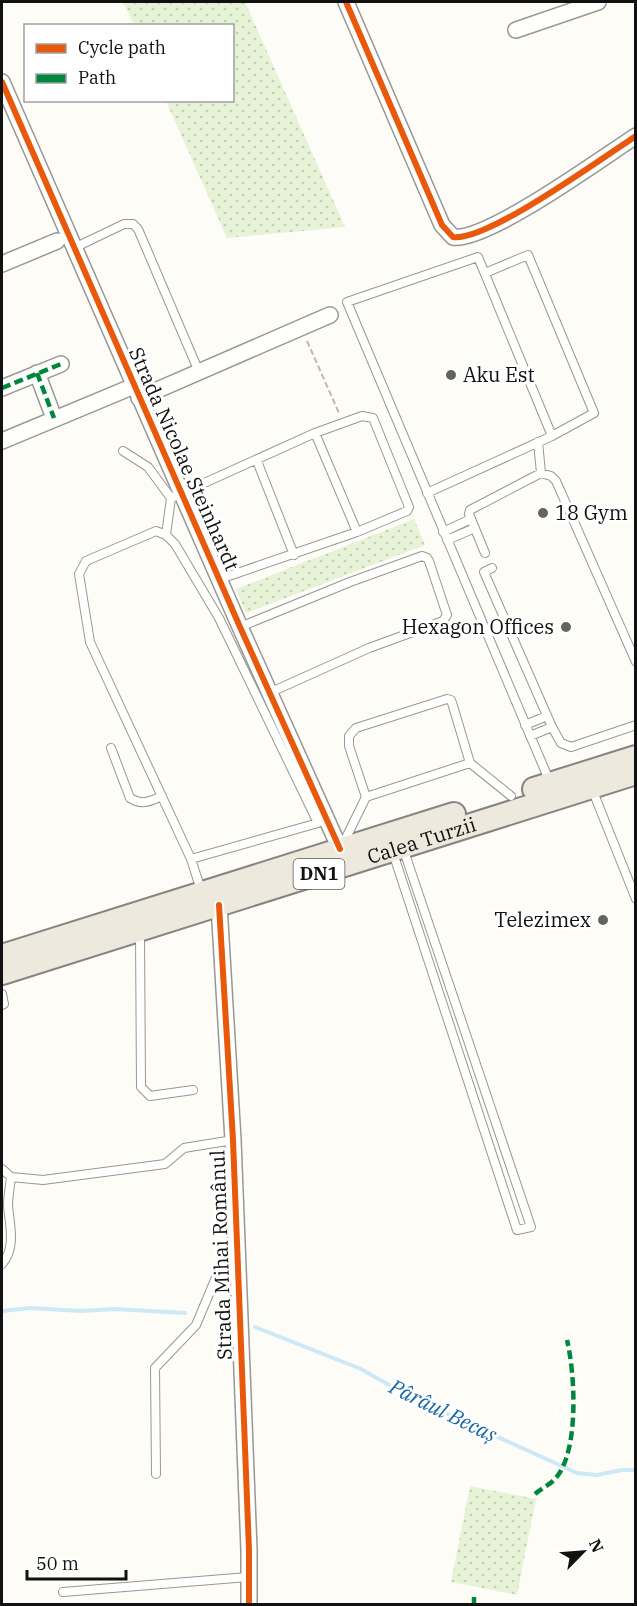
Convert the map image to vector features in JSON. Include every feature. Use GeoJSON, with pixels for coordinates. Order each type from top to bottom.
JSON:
{"type":"FeatureCollection","features":[{"type":"Feature","properties":{"kind":"main road","name":"Calea Turzii"},"geometry":{"type":"LineString","coordinates":[[2,973],[140,928],[211,898],[340,849],[636,757]]}},
{"type":"Feature","properties":{"kind":"main road","name":"Calea Turzii"},"geometry":{"type":"LineString","coordinates":[[2,956],[398,848],[636,773]]}},
{"type":"Feature","properties":{"kind":"street"},"geometry":{"type":"LineString","coordinates":[[346,2],[442,225],[453,237],[463,238],[532,205],[636,136]]}},
{"type":"Feature","properties":{"kind":"street"},"geometry":{"type":"LineString","coordinates":[[516,30],[598,2]]}},
{"type":"Feature","properties":{"kind":"street","name":"Strada Nicolae Steinhardt"},"geometry":{"type":"LineString","coordinates":[[2,81],[136,392],[176,496],[220,579],[340,849]]}},
{"type":"Feature","properties":{"kind":"street"},"geometry":{"type":"LineString","coordinates":[[2,264],[57,241]]}},
{"type":"Feature","properties":{"kind":"street"},"geometry":{"type":"LineString","coordinates":[[2,441],[54,418],[199,372],[330,315]]}},
{"type":"Feature","properties":{"kind":"street"},"geometry":{"type":"LineString","coordinates":[[2,388],[61,364]]}},
{"type":"Feature","properties":{"kind":"street"},"geometry":{"type":"LineString","coordinates":[[37,373],[54,418]]}},
{"type":"Feature","properties":{"kind":"street","name":"Strada Mihai Românul"},"geometry":{"type":"LineString","coordinates":[[211,898],[233,1140],[249,1605]]}},
{"type":"Feature","properties":{"kind":"lane"},"geometry":{"type":"LineString","coordinates":[[74,248],[124,224],[133,224],[138,229],[199,372]]}},
{"type":"Feature","properties":{"kind":"lane"},"geometry":{"type":"LineString","coordinates":[[427,493],[552,436],[594,413],[528,255],[485,273]]}},
{"type":"Feature","properties":{"kind":"lane"},"geometry":{"type":"LineString","coordinates":[[550,783],[347,302],[478,257],[552,436]]}},
{"type":"Feature","properties":{"kind":"lane"},"geometry":{"type":"LineString","coordinates":[[176,496],[315,433],[362,416],[373,418],[409,507],[401,515],[357,532],[220,579]]}},
{"type":"Feature","properties":{"kind":"lane"},"geometry":{"type":"LineString","coordinates":[[315,433],[357,532]]}},
{"type":"Feature","properties":{"kind":"lane"},"geometry":{"type":"LineString","coordinates":[[538,442],[541,473]]}},
{"type":"Feature","properties":{"kind":"lane"},"geometry":{"type":"LineString","coordinates":[[123,451],[148,467],[176,496]]}},
{"type":"Feature","properties":{"kind":"lane"},"geometry":{"type":"LineString","coordinates":[[257,460],[294,555]]}},
{"type":"Feature","properties":{"kind":"lane"},"geometry":{"type":"LineString","coordinates":[[485,553],[469,514],[470,510],[541,473],[551,476],[556,481],[593,574],[636,662]]}},
{"type":"Feature","properties":{"kind":"lane"},"geometry":{"type":"LineString","coordinates":[[166,535],[176,496]]}},
{"type":"Feature","properties":{"kind":"lane"},"geometry":{"type":"LineString","coordinates":[[443,532],[473,524]]}},
{"type":"Feature","properties":{"kind":"lane"},"geometry":{"type":"LineString","coordinates":[[447,540],[473,524]]}},
{"type":"Feature","properties":{"kind":"lane"},"geometry":{"type":"LineString","coordinates":[[191,859],[318,823],[219,618],[175,544],[166,535],[156,531],[86,561],[79,574],[90,642],[191,859],[211,898]]}},
{"type":"Feature","properties":{"kind":"lane"},"geometry":{"type":"LineString","coordinates":[[240,627],[350,582],[422,556],[427,558],[447,615],[443,621],[369,648],[269,693]]}},
{"type":"Feature","properties":{"kind":"lane"},"geometry":{"type":"LineString","coordinates":[[492,568],[484,572],[561,743],[571,747],[636,724]]}},
{"type":"Feature","properties":{"kind":"lane"},"geometry":{"type":"LineString","coordinates":[[340,849],[366,797],[349,746],[350,736],[356,728],[447,699],[451,700],[470,764],[511,796]]}},
{"type":"Feature","properties":{"kind":"lane"},"geometry":{"type":"LineString","coordinates":[[525,725],[547,716]]}},
{"type":"Feature","properties":{"kind":"lane"},"geometry":{"type":"LineString","coordinates":[[530,736],[552,727]]}},
{"type":"Feature","properties":{"kind":"lane"},"geometry":{"type":"LineString","coordinates":[[111,748],[130,798],[137,802],[147,802],[162,796]]}},
{"type":"Feature","properties":{"kind":"lane"},"geometry":{"type":"LineString","coordinates":[[366,797],[470,764]]}},
{"type":"Feature","properties":{"kind":"lane"},"geometry":{"type":"LineString","coordinates":[[591,787],[636,899]]}},
{"type":"Feature","properties":{"kind":"lane"},"geometry":{"type":"LineString","coordinates":[[398,848],[531,1227],[517,1230],[398,848]]}},
{"type":"Feature","properties":{"kind":"lane"},"geometry":{"type":"LineString","coordinates":[[140,928],[141,1087],[150,1096],[193,1090]]}},
{"type":"Feature","properties":{"kind":"lane"},"geometry":{"type":"LineString","coordinates":[[2,994],[4,1004],[2,1005]]}},
{"type":"Feature","properties":{"kind":"lane"},"geometry":{"type":"LineString","coordinates":[[2,1169],[11,1177],[43,1180],[165,1164],[184,1148],[233,1140]]}},
{"type":"Feature","properties":{"kind":"lane"},"geometry":{"type":"LineString","coordinates":[[2,1264],[9,1256],[11,1231],[8,1203],[11,1177]]}},
{"type":"Feature","properties":{"kind":"lane"},"geometry":{"type":"LineString","coordinates":[[156,1474],[155,1368],[196,1325],[236,1230]]}},
{"type":"Feature","properties":{"kind":"lane"},"geometry":{"type":"LineString","coordinates":[[63,1592],[248,1577]]}},
{"type":"Feature","properties":{"kind":"path"},"geometry":{"type":"LineString","coordinates":[[301,327],[343,423]]}},
{"type":"Feature","properties":{"kind":"green space"},"geometry":{"type":"Polygon","coordinates":[[[123,2],[245,2],[345,227],[227,238],[166,102],[234,102],[234,24],[134,24],[123,2]]]}},
{"type":"Feature","properties":{"kind":"green space"},"geometry":{"type":"Polygon","coordinates":[[[414,519],[425,545],[246,613],[236,589],[414,519]]]}},
{"type":"Feature","properties":{"kind":"green space"},"geometry":{"type":"Polygon","coordinates":[[[470,1486],[536,1499],[517,1595],[451,1582],[470,1486]]]}},
{"type":"Feature","properties":{"kind":"waterway","name":"Pârâul Becaș"},"geometry":{"type":"LineString","coordinates":[[2,1311],[30,1308],[185,1313]]}},
{"type":"Feature","properties":{"kind":"waterway","name":"Pârâul Becaș"},"geometry":{"type":"LineString","coordinates":[[255,1327],[361,1369],[410,1397],[577,1473],[597,1475],[636,1470]]}},
{"type":"Feature","properties":{"kind":"marked path"},"geometry":{"type":"LineString","coordinates":[[2,388],[61,364]]}},
{"type":"Feature","properties":{"kind":"marked path"},"geometry":{"type":"LineString","coordinates":[[37,373],[54,418]]}},
{"type":"Feature","properties":{"kind":"marked path"},"geometry":{"type":"LineString","coordinates":[[535,1494],[554,1480],[562,1468],[572,1433],[572,1372],[567,1340]]}},
{"type":"Feature","properties":{"kind":"marked path"},"geometry":{"type":"LineString","coordinates":[[474,1597],[474,1604]]}},
{"type":"Feature","properties":{"kind":"cycle path"},"geometry":{"type":"LineString","coordinates":[[346,2],[442,225],[453,237],[469,235],[517,213],[573,179],[636,136]]}},
{"type":"Feature","properties":{"kind":"cycle path"},"geometry":{"type":"LineString","coordinates":[[2,82],[240,627],[340,849]]}},
{"type":"Feature","properties":{"kind":"cycle path"},"geometry":{"type":"LineString","coordinates":[[219,905],[233,1140],[249,1550],[249,1604]]}},
{"type":"Feature","properties":{"kind":"place","name":"Aku Est"},"geometry":{"type":"Point","coordinates":[451,375]}},
{"type":"Feature","properties":{"kind":"place","name":"18 Gym"},"geometry":{"type":"Point","coordinates":[543,513]}},
{"type":"Feature","properties":{"kind":"place","name":"Hexagon Offices"},"geometry":{"type":"Point","coordinates":[566,627]}},
{"type":"Feature","properties":{"kind":"place","name":"Telezimex"},"geometry":{"type":"Point","coordinates":[603,920]}}]}
